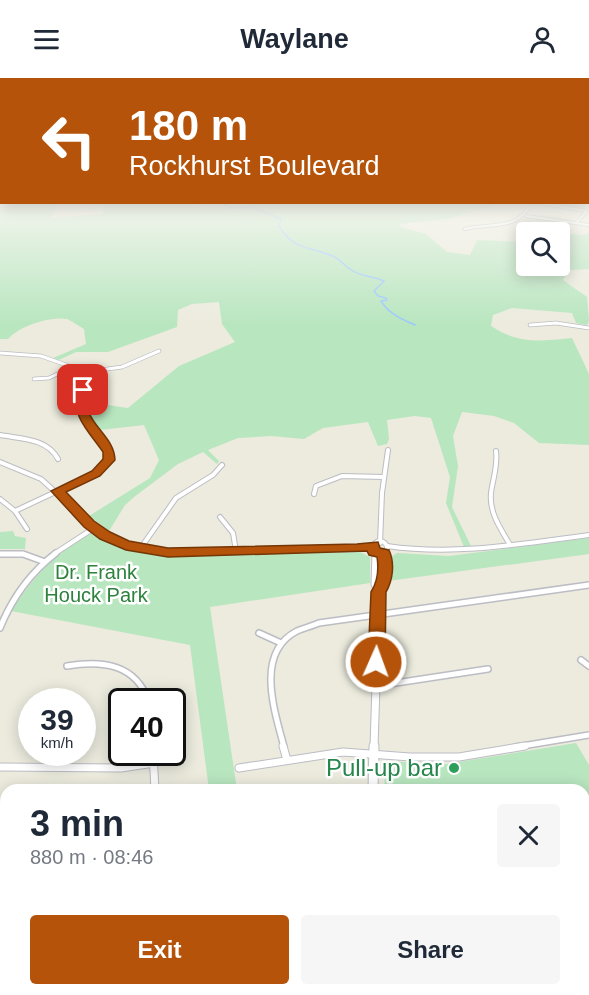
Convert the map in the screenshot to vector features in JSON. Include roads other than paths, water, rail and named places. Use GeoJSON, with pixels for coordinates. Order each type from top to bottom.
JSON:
{"type":"FeatureCollection","features":[{"type":"Feature","properties":{"kind":"street"},"geometry":{"type":"LineString","coordinates":[[530,326],[556,323],[589,328]]}},
{"type":"Feature","properties":{"kind":"street"},"geometry":{"type":"LineString","coordinates":[[0,353],[41,356],[72,367],[93,371],[122,367],[159,351]]}},
{"type":"Feature","properties":{"kind":"street"},"geometry":{"type":"LineString","coordinates":[[34,379],[49,378],[72,367]]}},
{"type":"Feature","properties":{"kind":"street"},"geometry":{"type":"LineString","coordinates":[[15,511],[96,473],[109,460],[109,452],[84,418],[80,404],[81,395],[93,371]]}},
{"type":"Feature","properties":{"kind":"street"},"geometry":{"type":"LineString","coordinates":[[0,435],[48,446],[56,452],[58,459]]}},
{"type":"Feature","properties":{"kind":"street"},"geometry":{"type":"LineString","coordinates":[[379,592],[375,584],[374,550],[380,543],[388,450]]}},
{"type":"Feature","properties":{"kind":"street"},"geometry":{"type":"LineString","coordinates":[[496,451],[498,469],[491,497],[492,510],[510,545]]}},
{"type":"Feature","properties":{"kind":"street"},"geometry":{"type":"LineString","coordinates":[[0,462],[33,474],[57,491],[94,528],[116,541],[140,549],[179,553],[357,549],[447,552],[589,534]]}},
{"type":"Feature","properties":{"kind":"street"},"geometry":{"type":"LineString","coordinates":[[140,549],[174,500],[189,488],[217,474],[222,465]]}},
{"type":"Feature","properties":{"kind":"street"},"geometry":{"type":"LineString","coordinates":[[315,494],[316,486],[342,476],[384,477]]}},
{"type":"Feature","properties":{"kind":"street"},"geometry":{"type":"LineString","coordinates":[[0,499],[15,511],[27,529]]}},
{"type":"Feature","properties":{"kind":"street"},"geometry":{"type":"LineString","coordinates":[[220,517],[233,533],[236,551]]}},
{"type":"Feature","properties":{"kind":"street"},"geometry":{"type":"LineString","coordinates":[[0,628],[15,598],[45,562],[94,528]]}},
{"type":"Feature","properties":{"kind":"street"},"geometry":{"type":"LineString","coordinates":[[373,784],[379,592],[384,583],[386,551],[380,543]]}},
{"type":"Feature","properties":{"kind":"street"},"geometry":{"type":"LineString","coordinates":[[0,554],[23,554],[45,562]]}},
{"type":"Feature","properties":{"kind":"street"},"geometry":{"type":"LineString","coordinates":[[287,760],[269,678],[272,659],[288,636],[308,626],[588,587]]}},
{"type":"Feature","properties":{"kind":"street"},"geometry":{"type":"LineString","coordinates":[[507,597],[512,604]]}},
{"type":"Feature","properties":{"kind":"street"},"geometry":{"type":"LineString","coordinates":[[259,633],[281,643]]}},
{"type":"Feature","properties":{"kind":"street"},"geometry":{"type":"LineString","coordinates":[[581,660],[589,666]]}},
{"type":"Feature","properties":{"kind":"street"},"geometry":{"type":"LineString","coordinates":[[68,666],[85,662],[117,668],[135,678],[144,688]]}},
{"type":"Feature","properties":{"kind":"street"},"geometry":{"type":"LineString","coordinates":[[376,686],[488,669]]}},
{"type":"Feature","properties":{"kind":"street"},"geometry":{"type":"LineString","coordinates":[[239,768],[343,752],[459,758],[589,735]]}},
{"type":"Feature","properties":{"kind":"street"},"geometry":{"type":"LineString","coordinates":[[0,767],[121,768],[134,766]]}},
{"type":"Feature","properties":{"kind":"street"},"geometry":{"type":"LineString","coordinates":[[154,766],[155,784]]}},
{"type":"Feature","properties":{"kind":"waterway"},"geometry":{"type":"LineString","coordinates":[[290,239],[301,246],[333,256],[357,273],[384,281],[374,291],[378,296],[386,298],[387,300],[381,301],[384,306],[400,318],[415,325]]}},
{"type":"Feature","properties":{"kind":"place","name":"Pull-up bar"},"geometry":{"type":"Point","coordinates":[454,768]}},
{"type":"Feature","properties":{"kind":"park label","name":"Dr. Frank Houck Park"},"geometry":{"type":"Point","coordinates":[96,584]}}]}
